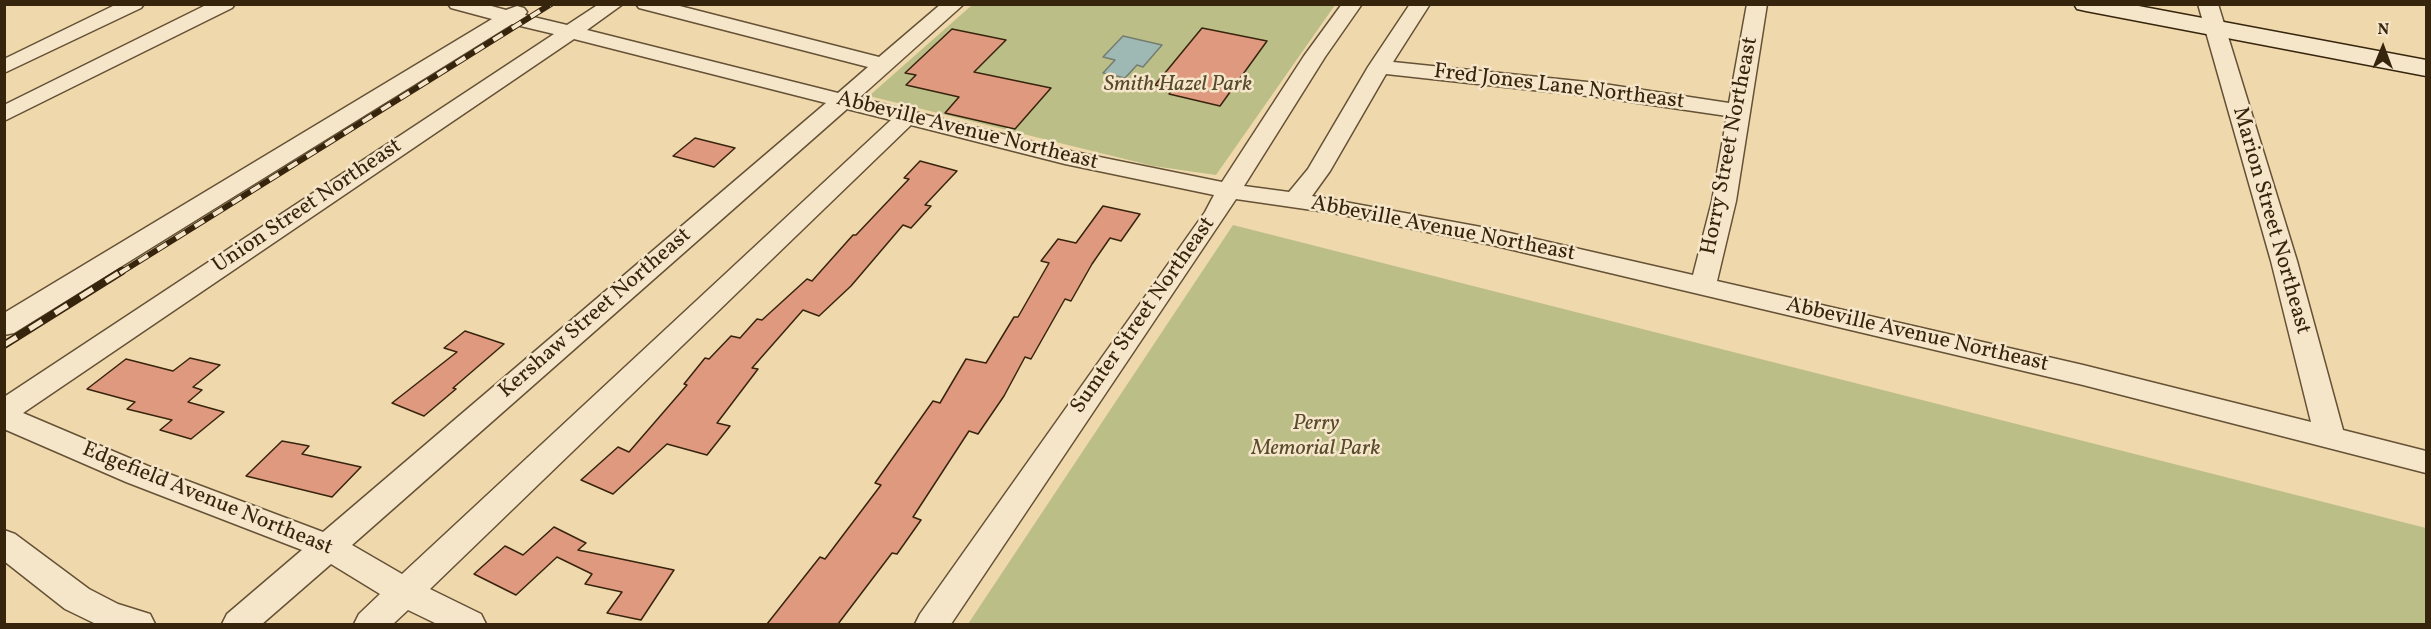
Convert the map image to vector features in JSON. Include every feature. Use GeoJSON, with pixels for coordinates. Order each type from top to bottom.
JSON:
{"type":"FeatureCollection","features":[{"type":"Feature","properties":{"kind":"street"},"geometry":{"type":"LineString","coordinates":[[4,67],[134,4]]}},
{"type":"Feature","properties":{"kind":"street"},"geometry":{"type":"LineString","coordinates":[[4,114],[225,4]]}},
{"type":"Feature","properties":{"kind":"street","name":"Abbeville Avenue Northeast"},"geometry":{"type":"LineString","coordinates":[[458,4],[519,11],[568,33],[796,91],[844,100],[1065,157],[1229,191],[1296,200],[1492,237],[2083,375],[2427,462]]}},
{"type":"Feature","properties":{"kind":"street","name":"Union Street Northeast"},"geometry":{"type":"LineString","coordinates":[[4,412],[613,4]]}},
{"type":"Feature","properties":{"kind":"street","name":"Abbeville Avenue Northeast"},"geometry":{"type":"LineString","coordinates":[[646,4],[884,65]]}},
{"type":"Feature","properties":{"kind":"street","name":"Kershaw Street Northeast"},"geometry":{"type":"LineString","coordinates":[[239,624],[954,4]]}},
{"type":"Feature","properties":{"kind":"street","name":"Sumter Street Northeast"},"geometry":{"type":"LineString","coordinates":[[932,624],[1216,214],[1315,56],[1352,4]]}},
{"type":"Feature","properties":{"kind":"street"},"geometry":{"type":"LineString","coordinates":[[1296,200],[1318,171],[1379,67],[1420,4]]}},
{"type":"Feature","properties":{"kind":"street","name":"Horry Street Northeast"},"geometry":{"type":"LineString","coordinates":[[1703,286],[1724,201],[1757,4]]}},
{"type":"Feature","properties":{"kind":"street"},"geometry":{"type":"LineString","coordinates":[[2086,4],[2214,30],[2427,68]]}},
{"type":"Feature","properties":{"kind":"street","name":"Marion Street Northeast"},"geometry":{"type":"LineString","coordinates":[[2208,4],[2284,261],[2330,438]]}},
{"type":"Feature","properties":{"kind":"street"},"geometry":{"type":"LineString","coordinates":[[4,326],[519,11]]}},
{"type":"Feature","properties":{"kind":"street","name":"Fred Jones Lane Northeast"},"geometry":{"type":"LineString","coordinates":[[1379,67],[1597,90],[1739,111]]}},
{"type":"Feature","properties":{"kind":"street"},"geometry":{"type":"LineString","coordinates":[[371,624],[908,116]]}},
{"type":"Feature","properties":{"kind":"street","name":"Edgefield Avenue Northeast"},"geometry":{"type":"LineString","coordinates":[[4,417],[137,474],[329,547],[405,593],[469,624]]}},
{"type":"Feature","properties":{"kind":"street"},"geometry":{"type":"LineString","coordinates":[[4,543],[77,599],[110,615],[138,624]]}},
{"type":"Feature","properties":{"kind":"green space","name":"Smith Hazel Park"},"geometry":{"type":"Polygon","coordinates":[[[972,5],[1335,5],[1216,175],[1153,166],[869,96],[972,5]]]}},
{"type":"Feature","properties":{"kind":"green space","name":"Perry Memorial Park"},"geometry":{"type":"Polygon","coordinates":[[[1233,225],[2426,528],[2426,624],[968,624],[1233,225]]]}},
{"type":"Feature","properties":{"kind":"water"},"geometry":{"type":"Polygon","coordinates":[[[1123,36],[1162,45],[1143,67],[1137,65],[1125,78],[1103,73],[1115,60],[1103,57],[1123,36]]]}},
{"type":"Feature","properties":{"kind":"building"},"geometry":{"type":"Polygon","coordinates":[[[1202,28],[1267,41],[1220,106],[1169,94],[1173,89],[1155,85],[1202,28]]]}},
{"type":"Feature","properties":{"kind":"building"},"geometry":{"type":"Polygon","coordinates":[[[952,29],[1006,40],[974,72],[1051,88],[1015,129],[945,113],[959,97],[906,85],[916,75],[905,73],[952,29]]]}},
{"type":"Feature","properties":{"kind":"building"},"geometry":{"type":"Polygon","coordinates":[[[695,138],[735,148],[714,167],[673,156],[695,138]]]}},
{"type":"Feature","properties":{"kind":"building"},"geometry":{"type":"Polygon","coordinates":[[[920,161],[957,171],[925,205],[931,206],[911,228],[903,225],[851,286],[819,316],[803,310],[752,368],[758,369],[717,423],[730,426],[707,455],[667,444],[613,494],[581,480],[618,447],[629,452],[687,385],[684,384],[705,358],[709,359],[731,336],[740,338],[757,319],[762,320],[807,279],[812,281],[853,235],[856,235],[909,179],[904,178],[920,161]]]}},
{"type":"Feature","properties":{"kind":"building"},"geometry":{"type":"Polygon","coordinates":[[[1103,206],[1140,214],[1121,241],[1110,238],[1071,301],[1065,299],[1031,359],[1025,357],[1004,396],[978,434],[969,431],[913,517],[921,520],[897,554],[892,553],[838,624],[767,624],[820,557],[825,559],[881,485],[875,483],[933,401],[940,403],[966,359],[986,363],[1014,317],[1018,317],[1049,263],[1041,261],[1058,239],[1076,243],[1103,206]]]}},
{"type":"Feature","properties":{"kind":"building"},"geometry":{"type":"Polygon","coordinates":[[[465,331],[504,344],[424,416],[392,403],[457,352],[444,348],[465,331]]]}},
{"type":"Feature","properties":{"kind":"building"},"geometry":{"type":"Polygon","coordinates":[[[190,358],[220,365],[193,387],[202,390],[188,402],[224,412],[191,439],[160,430],[172,420],[127,409],[135,402],[87,389],[126,359],[173,371],[190,358]]]}},
{"type":"Feature","properties":{"kind":"building"},"geometry":{"type":"Polygon","coordinates":[[[282,441],[309,446],[302,454],[361,467],[332,497],[246,476],[282,441]]]}},
{"type":"Feature","properties":{"kind":"building"},"geometry":{"type":"Polygon","coordinates":[[[554,527],[586,543],[578,550],[674,570],[641,620],[607,613],[622,592],[585,584],[592,574],[557,557],[516,595],[474,574],[505,546],[523,555],[554,527]]]}},
{"type":"Feature","properties":{"kind":"railway"},"geometry":{"type":"LineString","coordinates":[[120,273],[551,4]]}},
{"type":"Feature","properties":{"kind":"railway"},"geometry":{"type":"LineString","coordinates":[[4,345],[122,271]]}}]}
